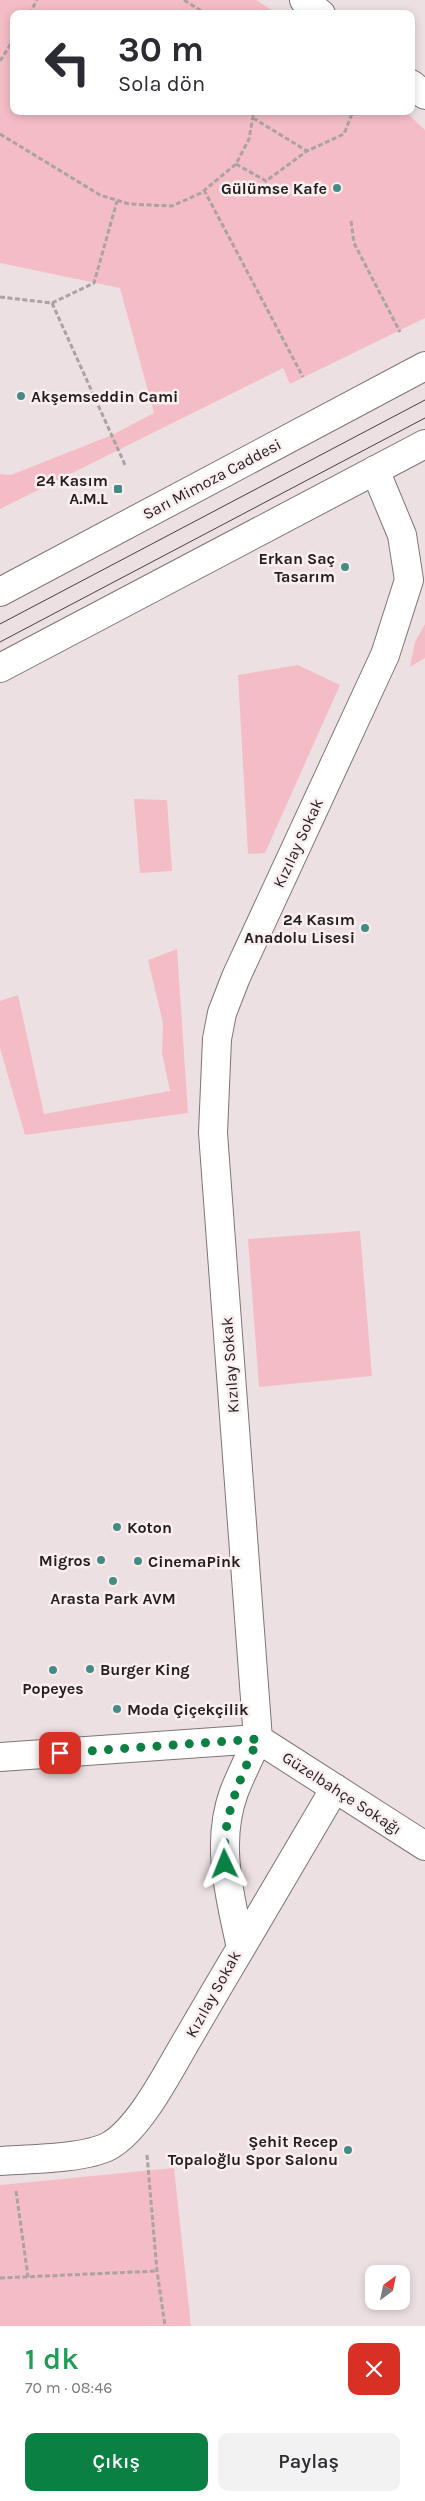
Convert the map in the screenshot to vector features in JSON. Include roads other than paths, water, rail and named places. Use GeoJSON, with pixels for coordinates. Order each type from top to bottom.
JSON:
{"type":"FeatureCollection","features":[{"type":"Feature","properties":{"kind":"street"},"geometry":{"type":"LineString","coordinates":[[304,0],[316,10]]}},
{"type":"Feature","properties":{"kind":"street"},"geometry":{"type":"LineString","coordinates":[[415,87],[425,95]]}},
{"type":"Feature","properties":{"kind":"street","name":"Sarı Mimoza Caddesi"},"geometry":{"type":"LineString","coordinates":[[0,592],[425,366]]}},
{"type":"Feature","properties":{"kind":"street"},"geometry":{"type":"LineString","coordinates":[[0,668],[425,444]]}},
{"type":"Feature","properties":{"kind":"street","name":"Kızılay Sokak"},"geometry":{"type":"LineString","coordinates":[[6,2160],[82,2154],[109,2146],[124,2134],[143,2112],[241,1948],[227,1881],[224,1846],[227,1816],[234,1792],[258,1739],[213,1133],[217,1039],[222,1013],[236,977],[384,655],[409,580],[402,535],[376,470]]}},
{"type":"Feature","properties":{"kind":"street"},"geometry":{"type":"LineString","coordinates":[[0,1757],[258,1739]]}},
{"type":"Feature","properties":{"kind":"street","name":"Güzelbahçe Sokağı"},"geometry":{"type":"LineString","coordinates":[[258,1739],[425,1846]]}},
{"type":"Feature","properties":{"kind":"street"},"geometry":{"type":"LineString","coordinates":[[241,1948],[335,1788]]}},
{"type":"Feature","properties":{"kind":"tram line"},"geometry":{"type":"LineString","coordinates":[[0,624],[425,400]]}},
{"type":"Feature","properties":{"kind":"tram line"},"geometry":{"type":"LineString","coordinates":[[0,642],[425,418]]}},
{"type":"Feature","properties":{"kind":"place","name":"Gülümse Kafe"},"geometry":{"type":"Point","coordinates":[337,188]}},
{"type":"Feature","properties":{"kind":"place","name":"Akşemseddin Cami"},"geometry":{"type":"Point","coordinates":[21,396]}},
{"type":"Feature","properties":{"kind":"place","name":"24 Kasım A.M.L"},"geometry":{"type":"Point","coordinates":[118,489]}},
{"type":"Feature","properties":{"kind":"place","name":"Erkan Saç Tasarım"},"geometry":{"type":"Point","coordinates":[345,567]}},
{"type":"Feature","properties":{"kind":"place","name":"24 Kasım Anadolu Lisesi"},"geometry":{"type":"Point","coordinates":[365,928]}},
{"type":"Feature","properties":{"kind":"place","name":"Koton"},"geometry":{"type":"Point","coordinates":[117,1527]}},
{"type":"Feature","properties":{"kind":"place","name":"Migros"},"geometry":{"type":"Point","coordinates":[101,1560]}},
{"type":"Feature","properties":{"kind":"place","name":"CinemaPink"},"geometry":{"type":"Point","coordinates":[138,1561]}},
{"type":"Feature","properties":{"kind":"place","name":"Arasta Park AVM"},"geometry":{"type":"Point","coordinates":[113,1581]}},
{"type":"Feature","properties":{"kind":"place","name":"Burger King"},"geometry":{"type":"Point","coordinates":[90,1669]}},
{"type":"Feature","properties":{"kind":"place","name":"Popeyes"},"geometry":{"type":"Point","coordinates":[53,1670]}},
{"type":"Feature","properties":{"kind":"place","name":"Moda Çiçekçilik"},"geometry":{"type":"Point","coordinates":[117,1709]}},
{"type":"Feature","properties":{"kind":"place","name":"Şehit Recep Topaloğlu Spor Salonu"},"geometry":{"type":"Point","coordinates":[348,2150]}}]}
